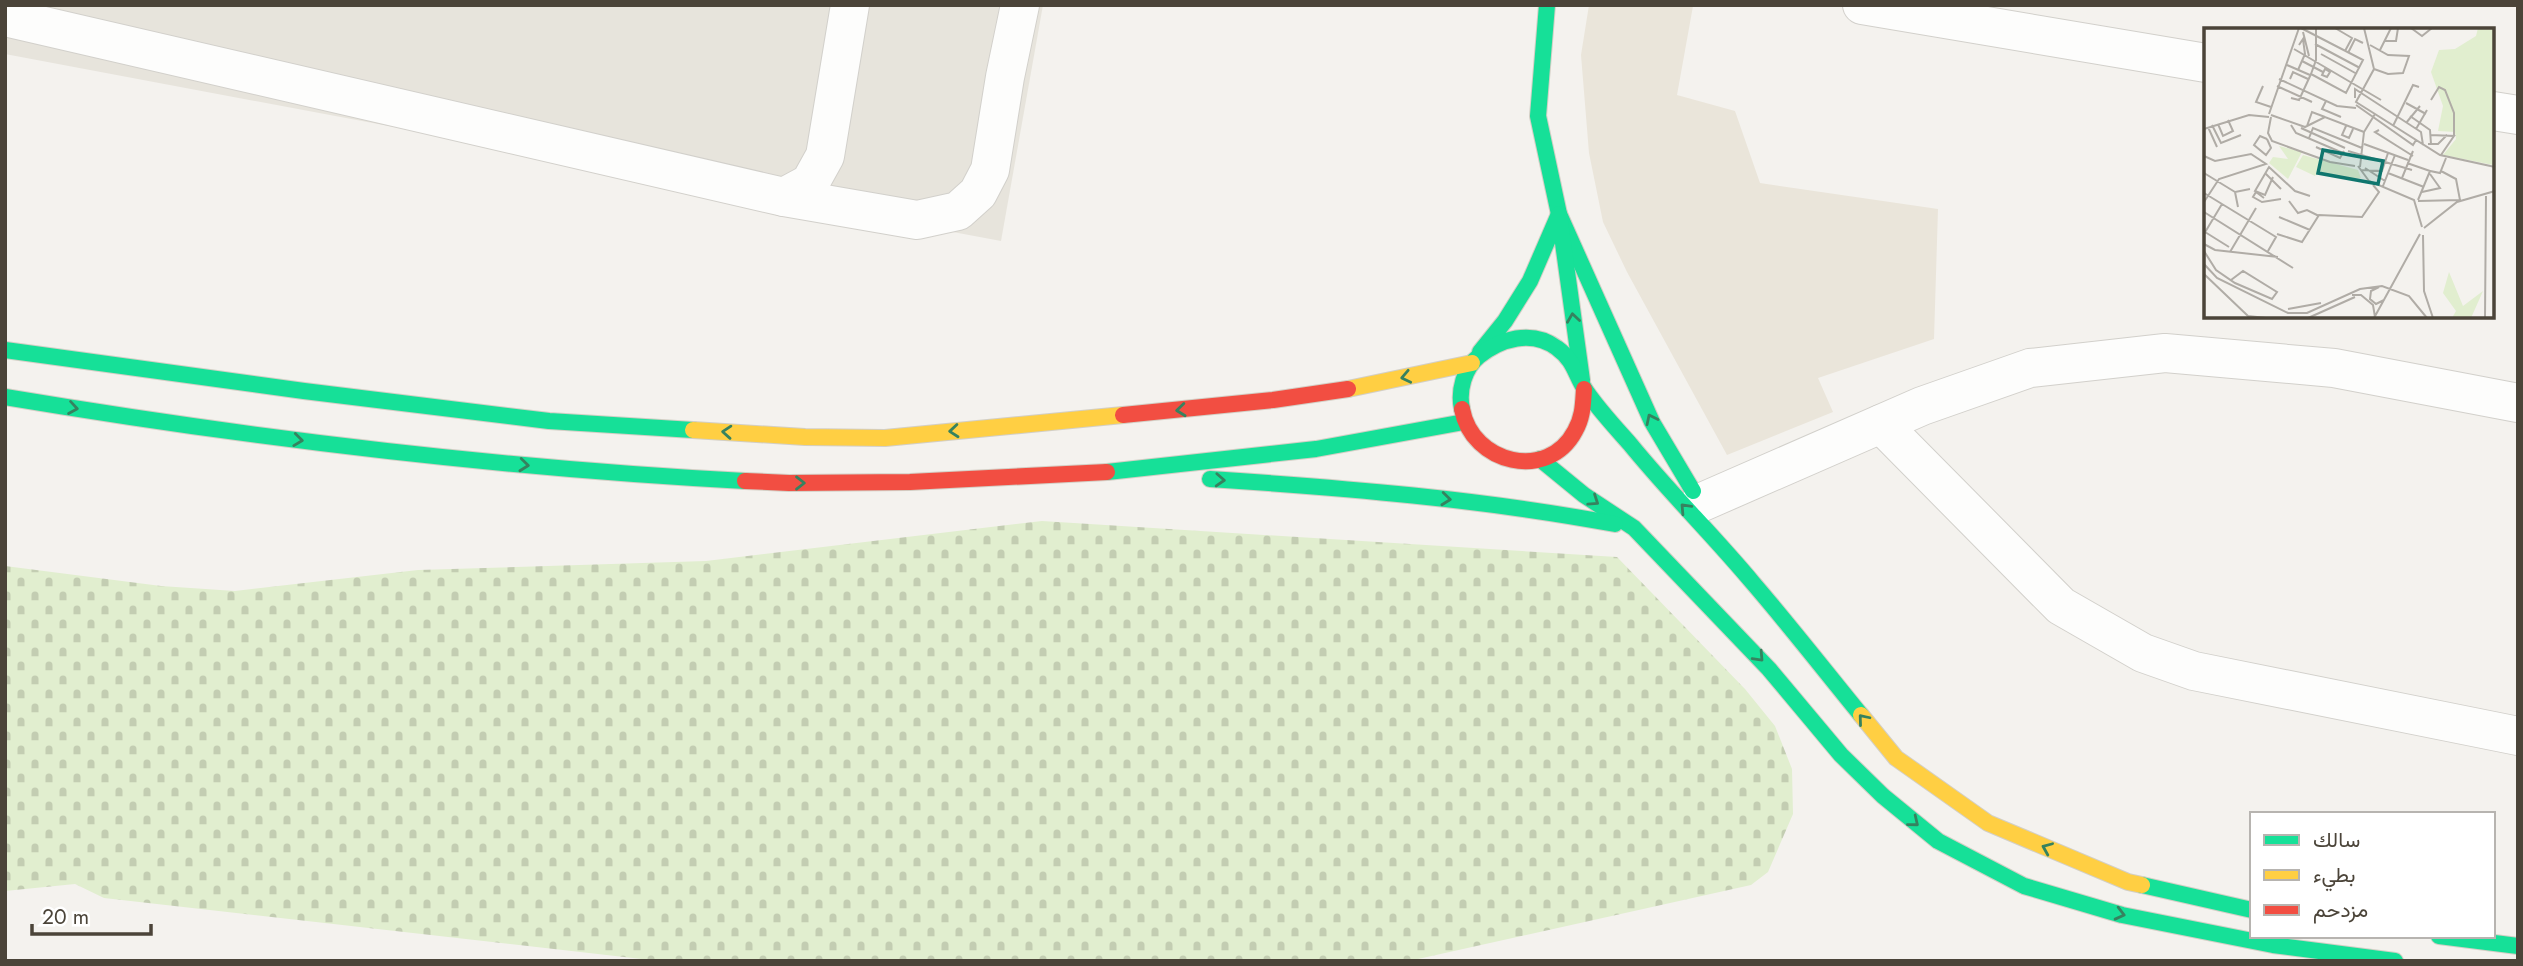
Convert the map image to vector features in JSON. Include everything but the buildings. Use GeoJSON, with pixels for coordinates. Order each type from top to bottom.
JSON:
{"type":"FeatureCollection","features":[{"type":"Feature","properties":{"kind":"main road"},"geometry":{"type":"LineString","coordinates":[[1547,5],[1538,116],[1559,214],[1583,388],[1582,417],[1574,435],[1556,452],[1540,459],[1512,461],[1491,453],[1474,439],[1464,422],[1460,400],[1465,374],[1505,321],[1530,281],[1559,214]]}},
{"type":"Feature","properties":{"kind":"main road"},"geometry":{"type":"LineString","coordinates":[[1559,214],[1652,422],[1700,503],[1752,580]]}},
{"type":"Feature","properties":{"kind":"main road"},"geometry":{"type":"LineString","coordinates":[[5,350],[549,421],[818,437],[886,438],[1273,400],[1367,386],[1473,361],[1494,344],[1512,338],[1537,339],[1556,347],[1576,368],[1583,388],[1667,489],[1752,580],[1896,758],[1988,823],[2128,882],[2250,910]]}},
{"type":"Feature","properties":{"kind":"main road"},"geometry":{"type":"LineString","coordinates":[[5,397],[186,426],[402,453],[628,475],[789,483],[910,482],[1078,475],[1316,449],[1464,422]]}},
{"type":"Feature","properties":{"kind":"main road"},"geometry":{"type":"LineString","coordinates":[[1540,459],[1584,495],[1634,528],[1769,668],[1841,755],[1882,796],[1938,841],[2024,886],[2122,915],[2273,947],[2395,961]]}},
{"type":"Feature","properties":{"kind":"main road"},"geometry":{"type":"LineString","coordinates":[[1078,475],[1224,480],[1332,488],[1536,509],[1634,528]]}},
{"type":"Feature","properties":{"kind":"main road"},"geometry":{"type":"LineString","coordinates":[[2455,938],[2518,946]]}},
{"type":"Feature","properties":{"kind":"street"},"geometry":{"type":"LineString","coordinates":[[784,197],[810,183],[825,156],[849,5]]}},
{"type":"Feature","properties":{"kind":"street"},"geometry":{"type":"LineString","coordinates":[[21,15],[784,197],[917,220],[958,211],[978,194],[990,170],[1004,77],[1020,5]]}},
{"type":"Feature","properties":{"kind":"street"},"geometry":{"type":"LineString","coordinates":[[1862,5],[2204,63]]}},
{"type":"Feature","properties":{"kind":"street"},"geometry":{"type":"LineString","coordinates":[[2495,111],[2518,115]]}},
{"type":"Feature","properties":{"kind":"street"},"geometry":{"type":"LineString","coordinates":[[1700,503],[1922,406],[2030,368],[2165,353],[2334,369],[2518,403]]}},
{"type":"Feature","properties":{"kind":"street"},"geometry":{"type":"LineString","coordinates":[[1881,424],[2061,606],[2143,653],[2194,671],[2518,736]]}},
{"type":"Feature","properties":{"kind":"shaded area"},"geometry":{"type":"Polygon","coordinates":[[[5,5],[1043,5],[1001,241],[5,54],[5,5]]]}},
{"type":"Feature","properties":{"kind":"shaded area"},"geometry":{"type":"Polygon","coordinates":[[[1589,5],[1693,6],[1677,95],[1735,111],[1760,183],[1938,209],[1934,339],[1818,378],[1833,412],[1727,455],[1627,272],[1603,222],[1589,153],[1581,55],[1589,5]]]}},
{"type":"Feature","properties":{"kind":"green space"},"geometry":{"type":"Polygon","coordinates":[[[1042,521],[1617,557],[1745,689],[1775,726],[1792,769],[1793,814],[1768,872],[1751,885],[1409,961],[659,961],[104,898],[75,884],[5,891],[5,566],[161,586],[235,591],[418,570],[706,561],[1042,521]]]}},
{"type":"Feature","properties":{"kind":"traffic: fast"},"geometry":{"type":"LineString","coordinates":[[1547,5],[1538,116],[1559,214],[1652,422],[1693,491]]}},
{"type":"Feature","properties":{"kind":"traffic: fast"},"geometry":{"type":"LineString","coordinates":[[1480,352],[1505,321],[1530,281],[1559,214],[1582,380]]}},
{"type":"Feature","properties":{"kind":"traffic: fast"},"geometry":{"type":"LineString","coordinates":[[1462,409],[1462,387],[1466,373],[1474,361],[1487,350],[1516,338],[1537,339],[1557,348],[1568,358],[1586,391],[1602,412],[1738,565],[1861,715]]}},
{"type":"Feature","properties":{"kind":"traffic: fast"},"geometry":{"type":"LineString","coordinates":[[5,350],[549,421],[693,430]]}},
{"type":"Feature","properties":{"kind":"traffic: fast"},"geometry":{"type":"LineString","coordinates":[[5,397],[189,426],[466,460],[745,481]]}},
{"type":"Feature","properties":{"kind":"traffic: fast"},"geometry":{"type":"LineString","coordinates":[[1107,472],[1316,449],[1464,422]]}},
{"type":"Feature","properties":{"kind":"traffic: fast"},"geometry":{"type":"LineString","coordinates":[[1540,459],[1584,495],[1634,528],[1769,669],[1841,755],[1883,796],[1938,841],[2024,886],[2122,915],[2273,945],[2395,961]]}},
{"type":"Feature","properties":{"kind":"traffic: fast"},"geometry":{"type":"LineString","coordinates":[[1210,479],[1413,496],[1615,524]]}},
{"type":"Feature","properties":{"kind":"traffic: fast"},"geometry":{"type":"LineString","coordinates":[[2142,885],[2250,910]]}},
{"type":"Feature","properties":{"kind":"traffic: fast"},"geometry":{"type":"LineString","coordinates":[[2455,938],[2518,946]]}},
{"type":"Feature","properties":{"kind":"traffic: slow"},"geometry":{"type":"LineString","coordinates":[[1348,389],[1472,363]]}},
{"type":"Feature","properties":{"kind":"traffic: slow"},"geometry":{"type":"LineString","coordinates":[[693,430],[805,437],[885,438],[1123,415]]}},
{"type":"Feature","properties":{"kind":"traffic: slow"},"geometry":{"type":"LineString","coordinates":[[1861,715],[1896,758],[1988,823],[2128,882],[2142,885]]}},
{"type":"Feature","properties":{"kind":"traffic: jam"},"geometry":{"type":"LineString","coordinates":[[1123,415],[1273,400],[1348,389]]}},
{"type":"Feature","properties":{"kind":"traffic: jam"},"geometry":{"type":"LineString","coordinates":[[1462,409],[1469,428],[1480,443],[1495,454],[1512,460],[1530,461],[1547,457],[1563,447],[1578,426],[1584,389]]}},
{"type":"Feature","properties":{"kind":"traffic: jam"},"geometry":{"type":"LineString","coordinates":[[745,481],[910,482],[1107,472]]}}]}
